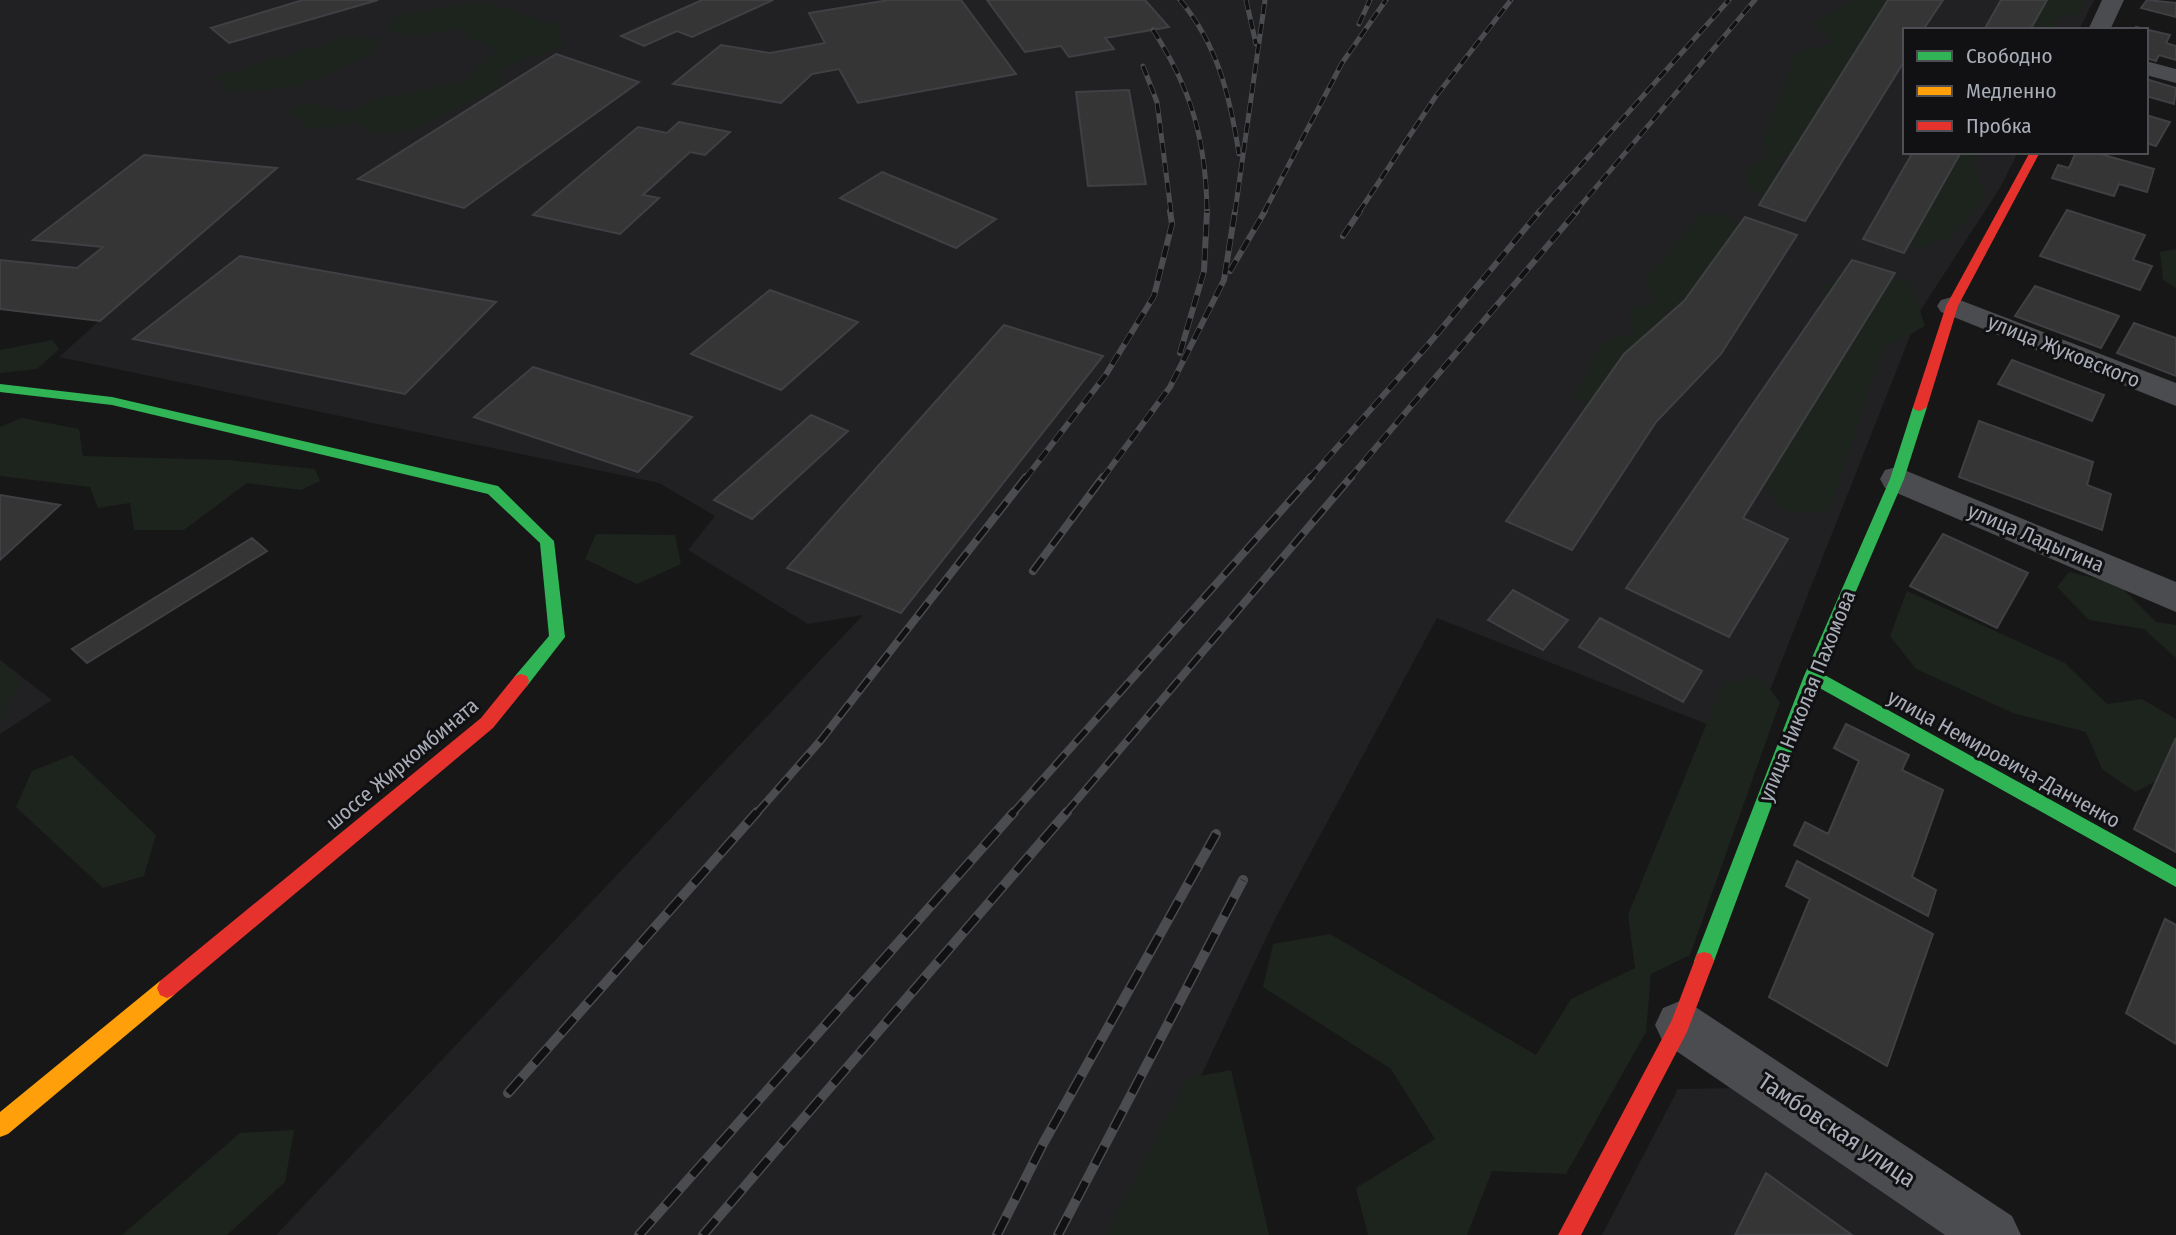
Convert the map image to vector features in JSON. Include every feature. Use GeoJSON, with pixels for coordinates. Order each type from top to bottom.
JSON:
{"type":"FeatureCollection","features":[{"type":"Feature","properties":{"kind":"street"},"geometry":{"type":"LineString","coordinates":[[2100,28],[2113,0]]}},
{"type":"Feature","properties":{"kind":"street"},"geometry":{"type":"LineString","coordinates":[[2148,69],[2176,76]]}},
{"type":"Feature","properties":{"kind":"street","name":"улица Николая Пахомова"},"geometry":{"type":"LineString","coordinates":[[1569,1235],[1680,1025],[1812,676],[1896,479],[1952,306],[2034,154]]}},
{"type":"Feature","properties":{"kind":"street","name":"улица Жуковского"},"geometry":{"type":"LineString","coordinates":[[1952,306],[2176,395]]}},
{"type":"Feature","properties":{"kind":"street","name":"шоссе Жиркомбината"},"geometry":{"type":"LineString","coordinates":[[0,388],[112,401],[493,490],[547,541],[557,637],[487,723],[0,1126]]}},
{"type":"Feature","properties":{"kind":"street","name":"улица Ладыгина"},"geometry":{"type":"LineString","coordinates":[[1896,479],[2176,597]]}},
{"type":"Feature","properties":{"kind":"street","name":"улица Немировича-Данченко"},"geometry":{"type":"LineString","coordinates":[[1812,676],[2176,879]]}},
{"type":"Feature","properties":{"kind":"street","name":"Тамбовская улица"},"geometry":{"type":"LineString","coordinates":[[1680,1025],[1993,1235]]}},
{"type":"Feature","properties":{"kind":"shaded area"},"geometry":{"type":"Polygon","coordinates":[[[0,0],[2094,0],[2080,28],[1903,28],[1903,154],[2017,154],[2000,188],[1920,311],[1750,741],[1437,618],[1275,919],[1126,1235],[276,1235],[863,615],[808,624],[688,550],[715,516],[659,483],[59,357],[99,321],[0,309],[0,0]]]}},
{"type":"Feature","properties":{"kind":"shaded area"},"geometry":{"type":"Polygon","coordinates":[[[1852,0],[1907,0],[1874,44],[1852,48],[1868,61],[1803,152],[1778,158],[1793,183],[1772,200],[1749,191],[1745,169],[1769,155],[1762,143],[1796,53],[1833,42],[1813,24],[1852,0]]]}},
{"type":"Feature","properties":{"kind":"shaded area"},"geometry":{"type":"Polygon","coordinates":[[[2007,0],[2086,0],[2080,13],[2056,19],[2054,28],[1992,28],[1988,14],[2015,10],[2007,0]]]}},
{"type":"Feature","properties":{"kind":"shaded area"},"geometry":{"type":"Polygon","coordinates":[[[482,2],[558,25],[563,46],[503,68],[501,86],[413,129],[374,135],[360,123],[312,129],[286,112],[305,102],[347,112],[374,100],[463,81],[497,49],[467,39],[463,29],[403,36],[384,28],[396,16],[482,2]]]}},
{"type":"Feature","properties":{"kind":"shaded area"},"geometry":{"type":"Polygon","coordinates":[[[345,37],[377,38],[375,53],[296,87],[229,93],[216,77],[345,37]]]}},
{"type":"Feature","properties":{"kind":"shaded area"},"geometry":{"type":"Polygon","coordinates":[[[1942,154],[1980,154],[1973,164],[1986,198],[1950,238],[1919,249],[1899,234],[1942,154]]]}},
{"type":"Feature","properties":{"kind":"shaded area"},"geometry":{"type":"Polygon","coordinates":[[[1700,214],[1728,215],[1745,231],[1698,306],[1664,311],[1666,334],[1594,407],[1574,397],[1603,342],[1634,334],[1628,309],[1654,302],[1645,281],[1700,214]]]}},
{"type":"Feature","properties":{"kind":"shaded area"},"geometry":{"type":"Polygon","coordinates":[[[2176,249],[2176,288],[2163,280],[2160,252],[2176,249]]]}},
{"type":"Feature","properties":{"kind":"shaded area"},"geometry":{"type":"Polygon","coordinates":[[[1863,269],[1911,282],[1925,326],[1882,350],[1829,512],[1782,511],[1758,477],[1839,344],[1822,286],[1863,269]]]}},
{"type":"Feature","properties":{"kind":"shaded area"},"geometry":{"type":"Polygon","coordinates":[[[52,340],[59,349],[37,369],[0,373],[0,350],[52,340]]]}},
{"type":"Feature","properties":{"kind":"shaded area"},"geometry":{"type":"Polygon","coordinates":[[[22,418],[79,429],[83,456],[228,460],[315,469],[320,481],[301,490],[247,483],[184,530],[134,530],[130,503],[98,508],[90,487],[0,476],[0,427],[22,418]]]}},
{"type":"Feature","properties":{"kind":"shaded area"},"geometry":{"type":"Polygon","coordinates":[[[596,534],[675,535],[681,564],[637,584],[585,559],[596,534]]]}},
{"type":"Feature","properties":{"kind":"shaded area"},"geometry":{"type":"Polygon","coordinates":[[[2069,572],[2118,584],[2156,622],[2176,625],[2176,658],[2144,629],[2089,620],[2057,587],[2069,572]]]}},
{"type":"Feature","properties":{"kind":"shaded area"},"geometry":{"type":"Polygon","coordinates":[[[1907,591],[2065,663],[2107,704],[2142,699],[2176,719],[2176,771],[2135,792],[2102,769],[2086,732],[2013,713],[1916,669],[1890,636],[1907,591]]]}},
{"type":"Feature","properties":{"kind":"shaded area"},"geometry":{"type":"Polygon","coordinates":[[[0,660],[52,700],[0,734],[0,660]]]}},
{"type":"Feature","properties":{"kind":"shaded area"},"geometry":{"type":"Polygon","coordinates":[[[0,661],[20,681],[0,722],[0,661]]]}},
{"type":"Feature","properties":{"kind":"shaded area"},"geometry":{"type":"Polygon","coordinates":[[[1759,676],[1780,702],[1690,955],[1651,974],[1646,1032],[1566,1174],[1492,1171],[1467,1235],[1368,1235],[1356,1188],[1435,1139],[1391,1069],[1263,987],[1273,944],[1330,934],[1536,1055],[1571,999],[1635,968],[1628,915],[1723,684],[1759,676]]]}},
{"type":"Feature","properties":{"kind":"shaded area"},"geometry":{"type":"Polygon","coordinates":[[[72,755],[156,835],[144,876],[103,888],[16,807],[32,771],[72,755]]]}},
{"type":"Feature","properties":{"kind":"shaded area"},"geometry":{"type":"Polygon","coordinates":[[[1231,1070],[1269,1235],[1105,1235],[1188,1078],[1231,1070]]]}},
{"type":"Feature","properties":{"kind":"shaded area"},"geometry":{"type":"Polygon","coordinates":[[[1738,1088],[1954,1235],[1602,1235],[1678,1089],[1738,1088]]]}},
{"type":"Feature","properties":{"kind":"shaded area"},"geometry":{"type":"Polygon","coordinates":[[[294,1130],[285,1182],[227,1235],[122,1235],[240,1133],[294,1130]]]}},
{"type":"Feature","properties":{"kind":"building"},"geometry":{"type":"Polygon","coordinates":[[[303,0],[378,0],[229,43],[211,28],[303,0]]]}},
{"type":"Feature","properties":{"kind":"building"},"geometry":{"type":"Polygon","coordinates":[[[702,0],[773,0],[692,37],[677,31],[644,46],[621,36],[702,0]]]}},
{"type":"Feature","properties":{"kind":"building"},"geometry":{"type":"Polygon","coordinates":[[[889,0],[961,0],[1016,74],[858,103],[839,69],[812,74],[781,103],[673,84],[721,45],[770,53],[825,43],[809,13],[889,0]]]}},
{"type":"Feature","properties":{"kind":"building"},"geometry":{"type":"Polygon","coordinates":[[[987,0],[1145,0],[1169,27],[1105,38],[1114,49],[1069,57],[1061,46],[1025,52],[987,0]]]}},
{"type":"Feature","properties":{"kind":"building"},"geometry":{"type":"Polygon","coordinates":[[[1888,0],[1943,0],[1924,28],[1903,28],[1903,63],[1805,221],[1759,205],[1888,0]]]}},
{"type":"Feature","properties":{"kind":"building"},"geometry":{"type":"Polygon","coordinates":[[[2001,0],[2047,0],[2031,28],[1985,28],[2001,0]]]}},
{"type":"Feature","properties":{"kind":"building"},"geometry":{"type":"Polygon","coordinates":[[[2147,0],[2176,3],[2176,17],[2141,8],[2147,0]]]}},
{"type":"Feature","properties":{"kind":"building"},"geometry":{"type":"Polygon","coordinates":[[[2148,30],[2170,35],[2166,43],[2176,46],[2176,60],[2159,55],[2156,61],[2148,59],[2148,30]]]}},
{"type":"Feature","properties":{"kind":"building"},"geometry":{"type":"Polygon","coordinates":[[[556,54],[639,82],[464,208],[358,179],[556,54]]]}},
{"type":"Feature","properties":{"kind":"building"},"geometry":{"type":"Polygon","coordinates":[[[2148,80],[2176,88],[2174,104],[2148,97],[2148,80]]]}},
{"type":"Feature","properties":{"kind":"building"},"geometry":{"type":"Polygon","coordinates":[[[1129,90],[1146,184],[1088,186],[1076,92],[1129,90]]]}},
{"type":"Feature","properties":{"kind":"building"},"geometry":{"type":"Polygon","coordinates":[[[2148,116],[2170,122],[2156,146],[2148,144],[2148,116]]]}},
{"type":"Feature","properties":{"kind":"building"},"geometry":{"type":"Polygon","coordinates":[[[679,122],[730,132],[705,155],[690,152],[643,195],[659,198],[620,234],[533,215],[638,127],[667,133],[679,122]]]}},
{"type":"Feature","properties":{"kind":"building"},"geometry":{"type":"Polygon","coordinates":[[[1912,154],[1960,154],[1904,253],[1863,239],[1912,154]]]}},
{"type":"Feature","properties":{"kind":"building"},"geometry":{"type":"Polygon","coordinates":[[[2075,154],[2100,154],[2154,169],[2147,192],[2119,184],[2114,196],[2052,178],[2058,165],[2069,168],[2075,154]]]}},
{"type":"Feature","properties":{"kind":"building"},"geometry":{"type":"Polygon","coordinates":[[[144,155],[277,168],[100,321],[0,309],[0,260],[77,268],[103,247],[33,240],[144,155]]]}},
{"type":"Feature","properties":{"kind":"building"},"geometry":{"type":"Polygon","coordinates":[[[882,172],[996,219],[956,248],[840,198],[882,172]]]}},
{"type":"Feature","properties":{"kind":"building"},"geometry":{"type":"Polygon","coordinates":[[[2067,210],[2145,235],[2133,260],[2152,266],[2140,290],[2040,256],[2067,210]]]}},
{"type":"Feature","properties":{"kind":"building"},"geometry":{"type":"Polygon","coordinates":[[[1745,217],[1797,235],[1721,354],[1656,422],[1572,550],[1506,521],[1624,354],[1684,301],[1745,217]]]}},
{"type":"Feature","properties":{"kind":"building"},"geometry":{"type":"Polygon","coordinates":[[[240,256],[496,302],[405,394],[133,339],[240,256]]]}},
{"type":"Feature","properties":{"kind":"building"},"geometry":{"type":"Polygon","coordinates":[[[1852,260],[1895,273],[1743,518],[1788,539],[1729,637],[1626,588],[1852,260]]]}},
{"type":"Feature","properties":{"kind":"building"},"geometry":{"type":"Polygon","coordinates":[[[2035,286],[2119,316],[2101,348],[2015,316],[2035,286]]]}},
{"type":"Feature","properties":{"kind":"building"},"geometry":{"type":"Polygon","coordinates":[[[770,290],[858,322],[781,390],[691,354],[770,290]]]}},
{"type":"Feature","properties":{"kind":"building"},"geometry":{"type":"Polygon","coordinates":[[[2134,323],[2176,338],[2176,376],[2117,353],[2134,323]]]}},
{"type":"Feature","properties":{"kind":"building"},"geometry":{"type":"Polygon","coordinates":[[[1004,325],[1103,356],[901,613],[787,568],[1004,325]]]}},
{"type":"Feature","properties":{"kind":"building"},"geometry":{"type":"Polygon","coordinates":[[[2012,360],[2104,395],[2092,421],[1998,384],[2012,360]]]}},
{"type":"Feature","properties":{"kind":"building"},"geometry":{"type":"Polygon","coordinates":[[[533,367],[692,417],[638,472],[474,417],[533,367]]]}},
{"type":"Feature","properties":{"kind":"building"},"geometry":{"type":"Polygon","coordinates":[[[811,415],[848,431],[752,519],[714,500],[811,415]]]}},
{"type":"Feature","properties":{"kind":"building"},"geometry":{"type":"Polygon","coordinates":[[[1979,421],[2093,462],[2087,485],[2111,494],[2102,530],[1959,477],[1979,421]]]}},
{"type":"Feature","properties":{"kind":"building"},"geometry":{"type":"Polygon","coordinates":[[[0,495],[60,505],[0,560],[0,495]]]}},
{"type":"Feature","properties":{"kind":"building"},"geometry":{"type":"Polygon","coordinates":[[[1943,534],[2028,573],[1997,628],[1910,586],[1943,534]]]}},
{"type":"Feature","properties":{"kind":"building"},"geometry":{"type":"Polygon","coordinates":[[[252,538],[267,551],[87,663],[72,649],[252,538]]]}},
{"type":"Feature","properties":{"kind":"building"},"geometry":{"type":"Polygon","coordinates":[[[1513,590],[1568,620],[1543,650],[1488,620],[1513,590]]]}},
{"type":"Feature","properties":{"kind":"building"},"geometry":{"type":"Polygon","coordinates":[[[1600,618],[1702,671],[1683,702],[1579,647],[1600,618]]]}},
{"type":"Feature","properties":{"kind":"building"},"geometry":{"type":"Polygon","coordinates":[[[1846,724],[1909,755],[1902,770],[1943,790],[1912,877],[1936,890],[1928,916],[1794,845],[1805,822],[1828,834],[1859,761],[1834,748],[1846,724]]]}},
{"type":"Feature","properties":{"kind":"building"},"geometry":{"type":"Polygon","coordinates":[[[2176,738],[2176,852],[2134,829],[2176,738]]]}},
{"type":"Feature","properties":{"kind":"building"},"geometry":{"type":"Polygon","coordinates":[[[1797,861],[1933,934],[1887,1066],[1769,997],[1810,899],[1786,886],[1797,861]]]}},
{"type":"Feature","properties":{"kind":"building"},"geometry":{"type":"Polygon","coordinates":[[[2165,919],[2176,925],[2176,1044],[2126,1013],[2165,919]]]}},
{"type":"Feature","properties":{"kind":"building"},"geometry":{"type":"Polygon","coordinates":[[[1766,1173],[1852,1235],[1735,1235],[1766,1173]]]}},
{"type":"Feature","properties":{"kind":"railway"},"geometry":{"type":"LineString","coordinates":[[1180,0],[1213,53],[1226,92],[1239,154]]}},
{"type":"Feature","properties":{"kind":"railway"},"geometry":{"type":"LineString","coordinates":[[1246,0],[1256,44]]}},
{"type":"Feature","properties":{"kind":"railway"},"geometry":{"type":"LineString","coordinates":[[1235,212],[1265,0]]}},
{"type":"Feature","properties":{"kind":"railway"},"geometry":{"type":"LineString","coordinates":[[1359,24],[1370,0]]}},
{"type":"Feature","properties":{"kind":"railway"},"geometry":{"type":"LineString","coordinates":[[1264,212],[1342,63],[1386,0]]}},
{"type":"Feature","properties":{"kind":"railway"},"geometry":{"type":"LineString","coordinates":[[1359,212],[1436,96],[1511,0]]}},
{"type":"Feature","properties":{"kind":"railway"},"geometry":{"type":"LineString","coordinates":[[1539,212],[1729,0]]}},
{"type":"Feature","properties":{"kind":"railway"},"geometry":{"type":"LineString","coordinates":[[1575,212],[1755,0]]}},
{"type":"Feature","properties":{"kind":"railway"},"geometry":{"type":"LineString","coordinates":[[1153,30],[1178,74],[1194,117],[1204,162],[1207,211]]}},
{"type":"Feature","properties":{"kind":"railway"},"geometry":{"type":"LineString","coordinates":[[1143,66],[1157,102],[1171,212]]}},
{"type":"Feature","properties":{"kind":"railway"},"geometry":{"type":"LineString","coordinates":[[1025,479],[1105,376],[1154,296],[1172,224],[1170,211]]}},
{"type":"Feature","properties":{"kind":"railway"},"geometry":{"type":"LineString","coordinates":[[1180,353],[1204,271],[1207,211]]}},
{"type":"Feature","properties":{"kind":"railway"},"geometry":{"type":"LineString","coordinates":[[1102,479],[1170,387],[1224,280],[1235,211]]}},
{"type":"Feature","properties":{"kind":"railway"},"geometry":{"type":"LineString","coordinates":[[1230,271],[1265,211]]}},
{"type":"Feature","properties":{"kind":"railway"},"geometry":{"type":"LineString","coordinates":[[1343,236],[1360,211]]}},
{"type":"Feature","properties":{"kind":"railway"},"geometry":{"type":"LineString","coordinates":[[1309,479],[1427,346],[1540,211]]}},
{"type":"Feature","properties":{"kind":"railway"},"geometry":{"type":"LineString","coordinates":[[1349,479],[1577,211]]}},
{"type":"Feature","properties":{"kind":"railway"},"geometry":{"type":"LineString","coordinates":[[756,814],[821,740],[1026,477]]}},
{"type":"Feature","properties":{"kind":"railway"},"geometry":{"type":"LineString","coordinates":[[1033,571],[1103,477]]}},
{"type":"Feature","properties":{"kind":"railway"},"geometry":{"type":"LineString","coordinates":[[1012,814],[1311,477]]}},
{"type":"Feature","properties":{"kind":"railway"},"geometry":{"type":"LineString","coordinates":[[1065,814],[1351,477]]}},
{"type":"Feature","properties":{"kind":"railway"},"geometry":{"type":"LineString","coordinates":[[508,1093],[757,812]]}},
{"type":"Feature","properties":{"kind":"railway"},"geometry":{"type":"LineString","coordinates":[[639,1235],[1014,812]]}},
{"type":"Feature","properties":{"kind":"railway"},"geometry":{"type":"LineString","coordinates":[[703,1235],[1067,812]]}},
{"type":"Feature","properties":{"kind":"railway"},"geometry":{"type":"LineString","coordinates":[[997,1235],[1044,1142],[1216,834]]}},
{"type":"Feature","properties":{"kind":"railway"},"geometry":{"type":"LineString","coordinates":[[1058,1235],[1243,880]]}},
{"type":"Feature","properties":{"kind":"traffic: fast"},"geometry":{"type":"LineString","coordinates":[[0,388],[112,401],[493,490],[547,541],[557,637],[521,681]]}},
{"type":"Feature","properties":{"kind":"traffic: fast"},"geometry":{"type":"LineString","coordinates":[[1704,961],[1812,676],[1897,479],[1920,407]]}},
{"type":"Feature","properties":{"kind":"traffic: fast"},"geometry":{"type":"LineString","coordinates":[[1812,676],[2176,879]]}},
{"type":"Feature","properties":{"kind":"traffic: slow"},"geometry":{"type":"LineString","coordinates":[[0,1126],[167,988]]}},
{"type":"Feature","properties":{"kind":"traffic: jam"},"geometry":{"type":"LineString","coordinates":[[1920,407],[1952,306],[2034,154]]}},
{"type":"Feature","properties":{"kind":"traffic: jam"},"geometry":{"type":"LineString","coordinates":[[167,988],[487,723],[521,681]]}},
{"type":"Feature","properties":{"kind":"traffic: jam"},"geometry":{"type":"LineString","coordinates":[[1569,1235],[1680,1025],[1704,961]]}}]}
